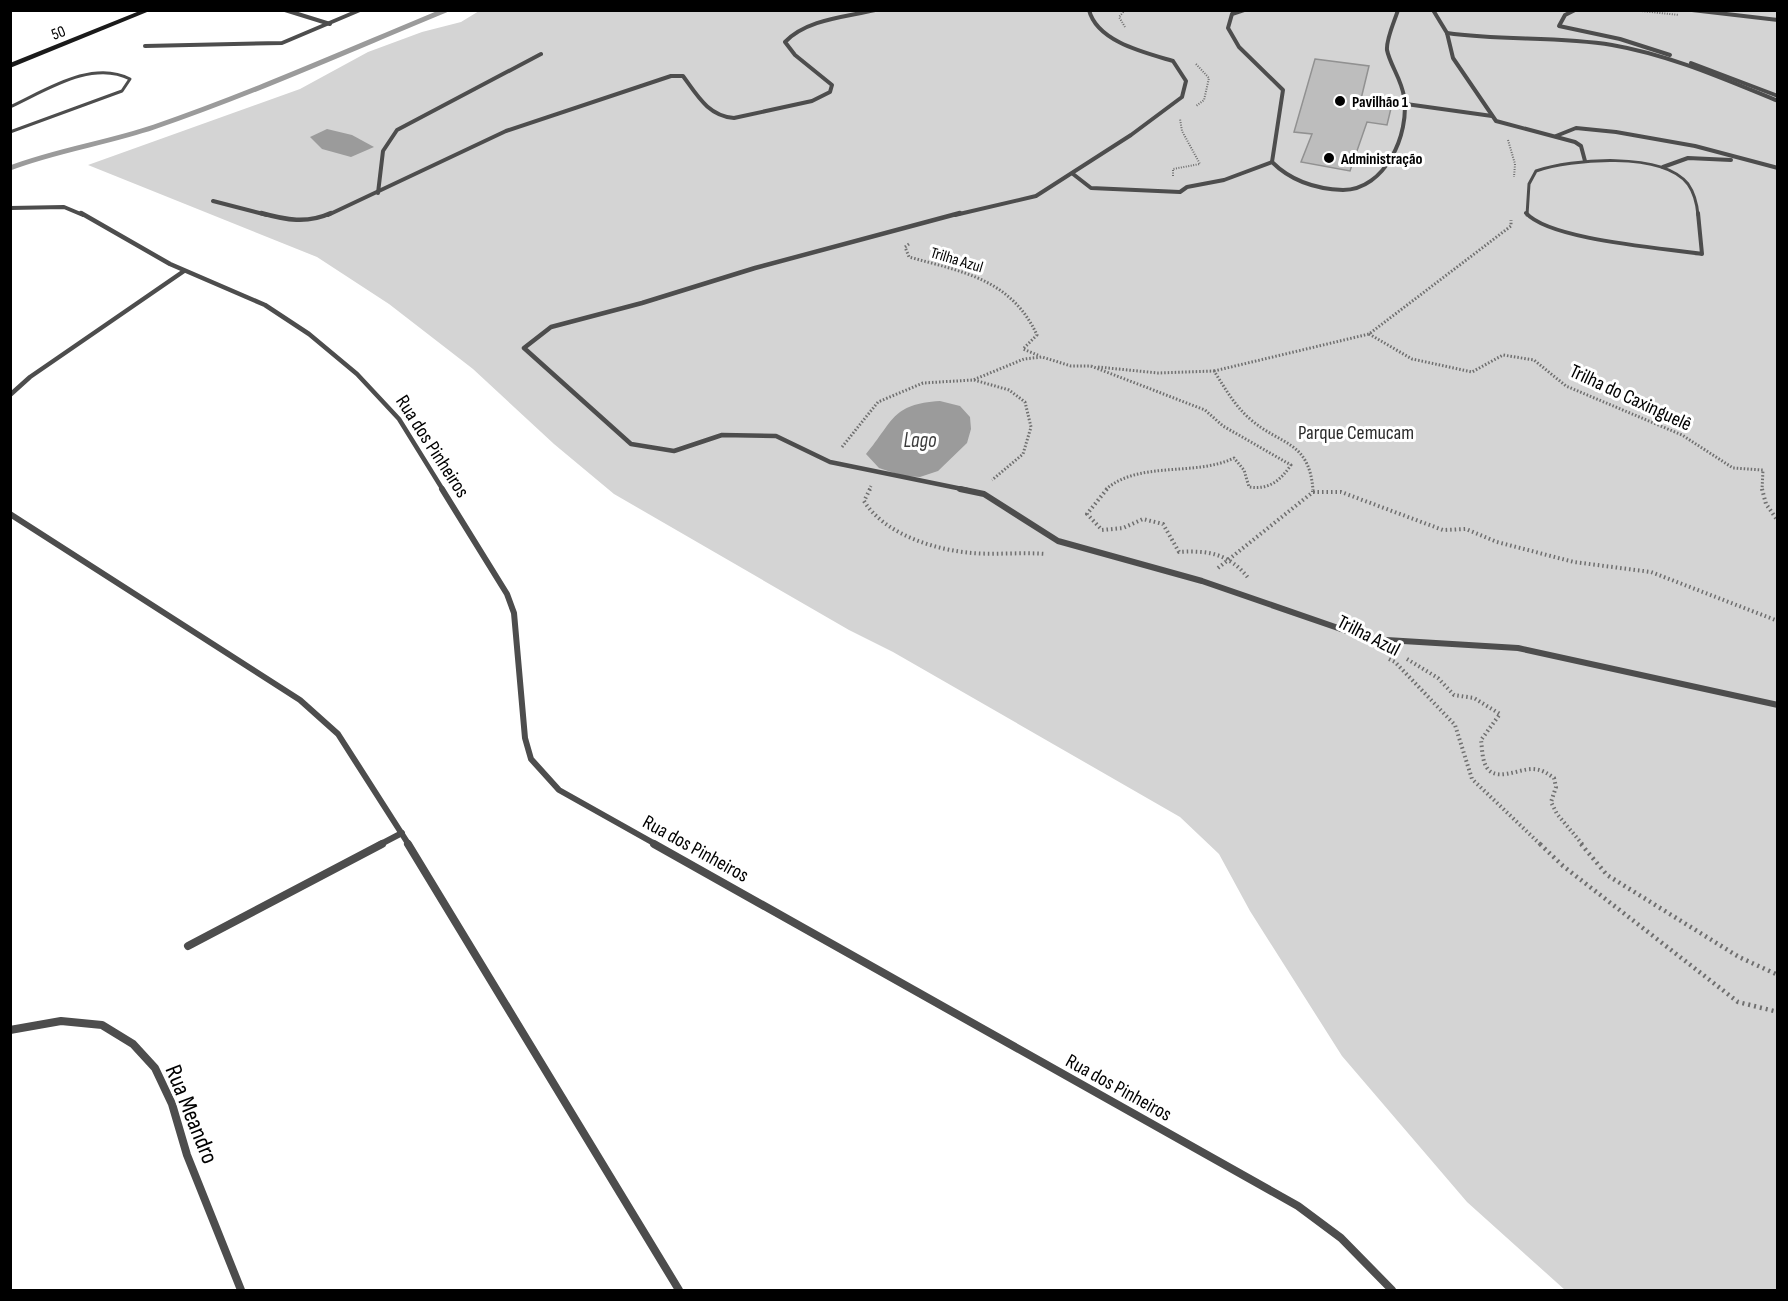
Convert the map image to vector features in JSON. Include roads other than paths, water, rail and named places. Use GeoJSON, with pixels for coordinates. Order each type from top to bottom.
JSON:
{"type":"FeatureCollection","features":[{"type":"Feature","properties":{"kind":"main road","name":"50"},"geometry":{"type":"LineString","coordinates":[[10,66],[149,10]]}},
{"type":"Feature","properties":{"kind":"street"},"geometry":{"type":"LineString","coordinates":[[285,10],[330,24]]}},
{"type":"Feature","properties":{"kind":"street"},"geometry":{"type":"LineString","coordinates":[[145,46],[282,43],[360,10]]}},
{"type":"Feature","properties":{"kind":"street"},"geometry":{"type":"LineString","coordinates":[[213,201],[279,218],[302,221],[335,213],[378,193],[407,176],[506,131],[671,76],[683,76],[709,110],[722,118],[734,118],[812,101],[830,92],[832,85],[795,55],[785,42],[789,35],[804,28],[875,10]]}},
{"type":"Feature","properties":{"kind":"street"},"geometry":{"type":"LineString","coordinates":[[1089,10],[1091,18],[1103,32],[1140,51],[1173,61],[1186,81],[1182,97],[1073,174],[1056,181],[1036,196],[969,211],[755,268],[642,303],[551,327],[524,348],[631,444],[674,451],[722,435],[776,436],[830,462],[984,494],[1058,542],[1202,581],[1370,639],[1518,648],[1778,705]]}},
{"type":"Feature","properties":{"kind":"street"},"geometry":{"type":"LineString","coordinates":[[1244,10],[1232,14],[1228,28],[1239,47],[1283,90],[1272,162]]}},
{"type":"Feature","properties":{"kind":"street"},"geometry":{"type":"LineString","coordinates":[[1272,162],[1288,179],[1336,190],[1359,188],[1379,174],[1396,148],[1405,121],[1406,104],[1403,86],[1387,49],[1398,10]]}},
{"type":"Feature","properties":{"kind":"street"},"geometry":{"type":"LineString","coordinates":[[1433,10],[1448,33],[1453,58],[1492,116],[1504,124],[1556,136],[1581,146],[1585,161]]}},
{"type":"Feature","properties":{"kind":"street"},"geometry":{"type":"LineString","coordinates":[[1575,10],[1565,15],[1559,26],[1620,39],[1683,59],[1778,96]]}},
{"type":"Feature","properties":{"kind":"street"},"geometry":{"type":"LineString","coordinates":[[1692,10],[1778,20]]}},
{"type":"Feature","properties":{"kind":"street"},"geometry":{"type":"LineString","coordinates":[[1448,33],[1482,39],[1558,38],[1613,45],[1678,62],[1778,101]]}},
{"type":"Feature","properties":{"kind":"street"},"geometry":{"type":"LineString","coordinates":[[378,193],[381,155],[388,138],[397,130],[542,54]]}},
{"type":"Feature","properties":{"kind":"street"},"geometry":{"type":"LineString","coordinates":[[1406,104],[1492,116]]}},
{"type":"Feature","properties":{"kind":"street"},"geometry":{"type":"LineString","coordinates":[[1556,136],[1576,128],[1616,132],[1695,146],[1749,162]]}},
{"type":"Feature","properties":{"kind":"street"},"geometry":{"type":"LineString","coordinates":[[1663,167],[1676,160],[1703,156],[1778,168]]}},
{"type":"Feature","properties":{"kind":"street"},"geometry":{"type":"LineString","coordinates":[[1073,174],[1091,188],[1136,188],[1180,192],[1187,187],[1224,180],[1272,162]]}},
{"type":"Feature","properties":{"kind":"street","name":"Rua dos Pinheiros"},"geometry":{"type":"LineString","coordinates":[[10,208],[64,207],[76,211],[184,271],[247,296],[277,312],[345,365],[379,395],[399,419],[507,594],[514,614],[518,638],[525,738],[531,759],[559,790],[1298,1206],[1341,1238],[1392,1290]]}},
{"type":"Feature","properties":{"kind":"street"},"geometry":{"type":"LineString","coordinates":[[10,395],[30,377],[184,271]]}},
{"type":"Feature","properties":{"kind":"street"},"geometry":{"type":"LineString","coordinates":[[10,514],[318,714],[338,734],[402,833],[679,1290]]}},
{"type":"Feature","properties":{"kind":"street"},"geometry":{"type":"LineString","coordinates":[[188,946],[402,833]]}},
{"type":"Feature","properties":{"kind":"street","name":"Rua Meandro"},"geometry":{"type":"LineString","coordinates":[[10,1030],[61,1021],[102,1025],[133,1044],[155,1068],[172,1104],[188,1155],[242,1290]]}},
{"type":"Feature","properties":{"kind":"lane"},"geometry":{"type":"LineString","coordinates":[[10,107],[89,73],[113,70],[124,73],[130,79],[129,84],[122,91],[10,132]]}},
{"type":"Feature","properties":{"kind":"lane"},"geometry":{"type":"LineString","coordinates":[[1585,161],[1663,167],[1682,178],[1694,194],[1702,254],[1564,232],[1536,223],[1526,214],[1529,184],[1536,171],[1559,163],[1585,161]]}},
{"type":"Feature","properties":{"kind":"water"},"geometry":{"type":"Polygon","coordinates":[[[327,129],[352,135],[374,147],[351,157],[322,149],[310,137],[327,129]]]}},
{"type":"Feature","properties":{"kind":"water","name":"Lago"},"geometry":{"type":"Polygon","coordinates":[[[940,401],[960,406],[970,417],[971,429],[967,443],[938,471],[920,477],[903,476],[879,468],[866,454],[902,410],[940,401]]]}},
{"type":"Feature","properties":{"kind":"waterway"},"geometry":{"type":"LineString","coordinates":[[10,168],[46,156],[136,133],[191,114],[446,10]]}},
{"type":"Feature","properties":{"kind":"place","name":"Pavilhão 1"},"geometry":{"type":"Point","coordinates":[1340,101]}},
{"type":"Feature","properties":{"kind":"place","name":"Administração"},"geometry":{"type":"Point","coordinates":[1329,158]}},
{"type":"Feature","properties":{"kind":"park label","name":"Parque Cemucam"},"geometry":{"type":"Point","coordinates":[1356,432]}}]}
